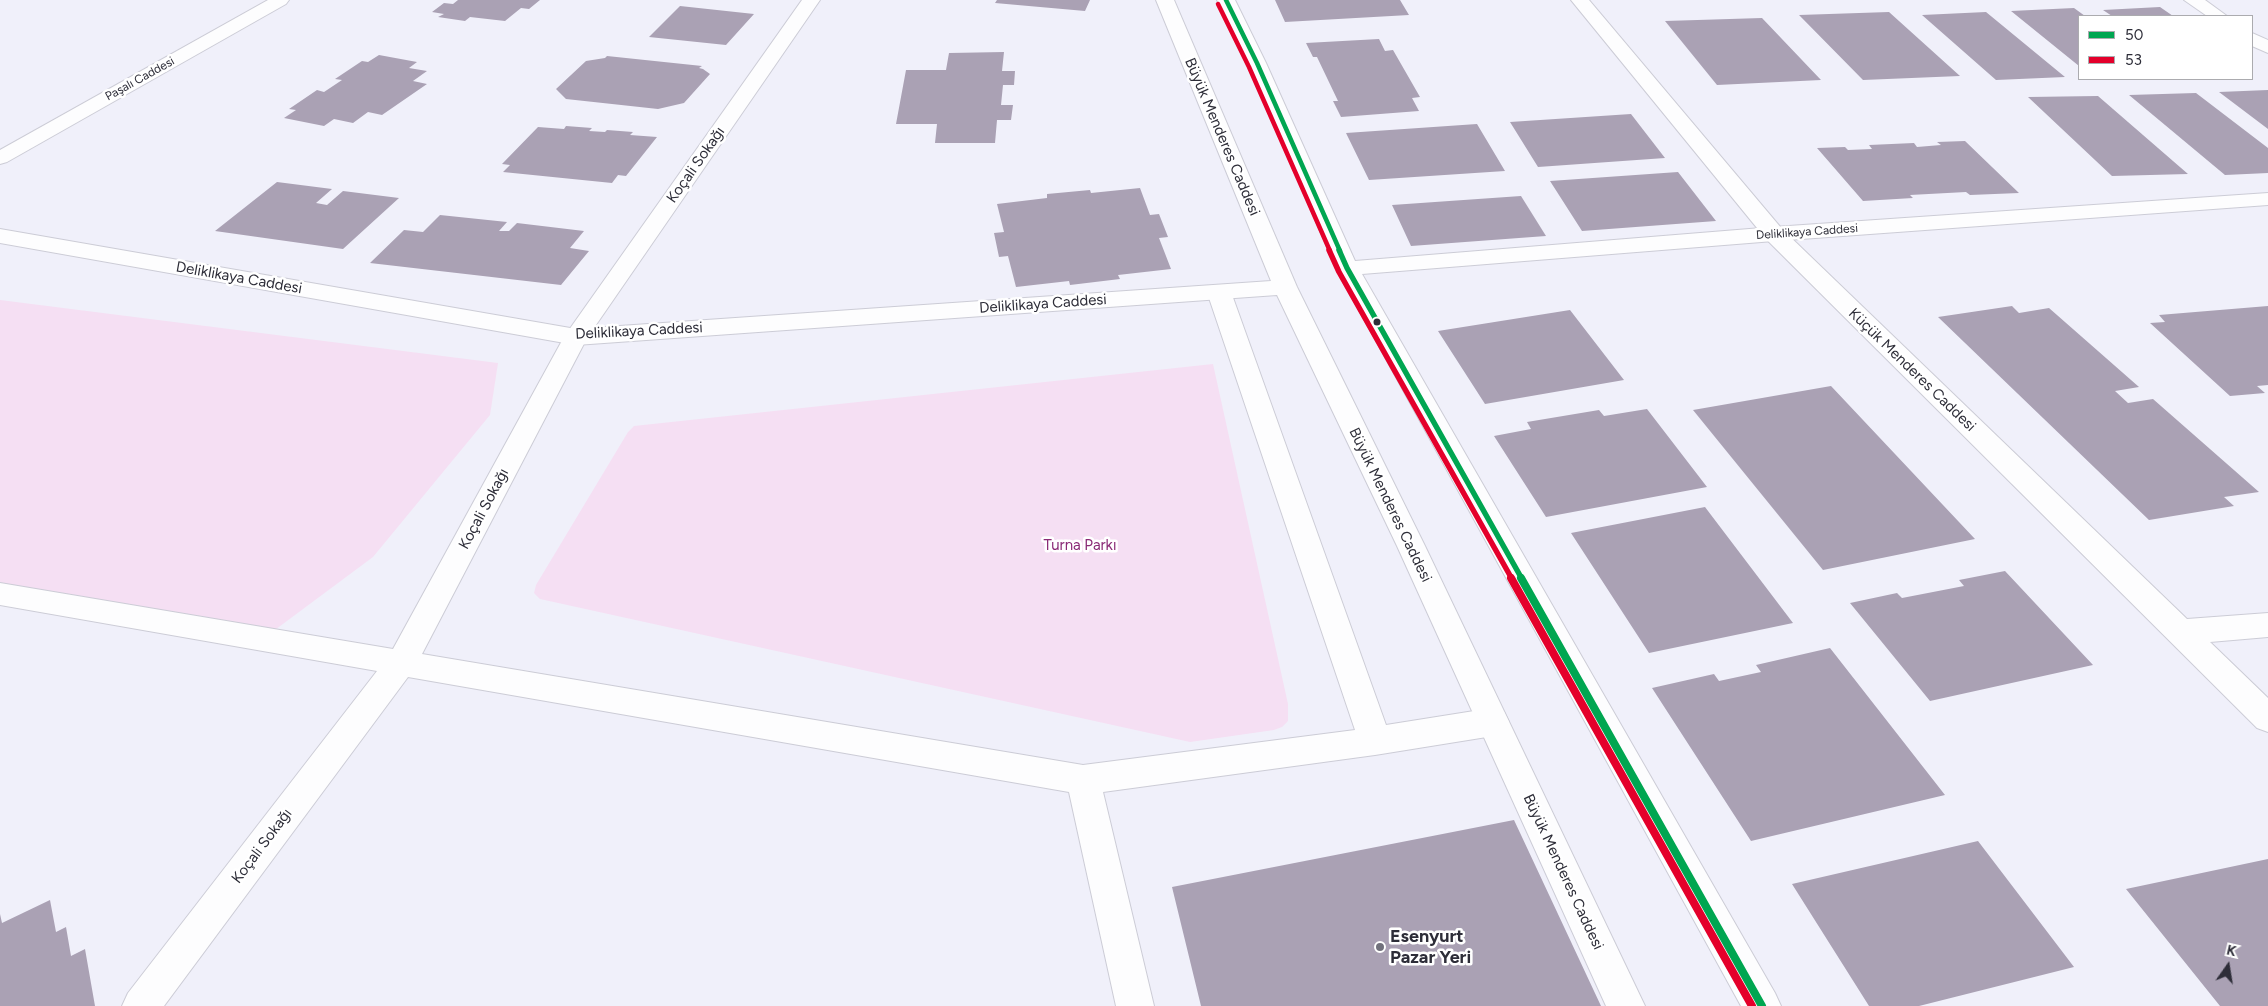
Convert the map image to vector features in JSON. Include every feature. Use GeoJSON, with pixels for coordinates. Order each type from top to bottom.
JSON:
{"type":"FeatureCollection","features":[{"type":"Feature","properties":{"kind":"street","name":"Paşalı Caddesi"},"geometry":{"type":"LineString","coordinates":[[0,158],[280,0]]}},
{"type":"Feature","properties":{"kind":"street","name":"Koçali Sokağı"},"geometry":{"type":"LineString","coordinates":[[141,1006],[402,662],[576,337],[811,0]]}},
{"type":"Feature","properties":{"kind":"street","name":"Büyük Menderes Caddesi"},"geometry":{"type":"LineString","coordinates":[[1164,0],[1285,287],[1493,722],[1626,1006]]}},
{"type":"Feature","properties":{"kind":"street"},"geometry":{"type":"LineString","coordinates":[[1226,0],[1257,64],[1347,268],[1762,1006]]}},
{"type":"Feature","properties":{"kind":"street","name":"Küçük Menderes Caddesi"},"geometry":{"type":"LineString","coordinates":[[1586,0],[1774,234],[2268,718]]}},
{"type":"Feature","properties":{"kind":"street"},"geometry":{"type":"LineString","coordinates":[[2193,0],[2216,15]]}},
{"type":"Feature","properties":{"kind":"street"},"geometry":{"type":"LineString","coordinates":[[2253,39],[2268,48]]}},
{"type":"Feature","properties":{"kind":"street","name":"Deliklikaya Caddesi"},"geometry":{"type":"LineString","coordinates":[[1347,268],[1774,234],[2268,199]]}},
{"type":"Feature","properties":{"kind":"street","name":"Deliklikaya Caddesi"},"geometry":{"type":"LineString","coordinates":[[0,236],[576,337],[1285,287]]}},
{"type":"Feature","properties":{"kind":"street"},"geometry":{"type":"LineString","coordinates":[[1219,292],[1375,741]]}},
{"type":"Feature","properties":{"kind":"street"},"geometry":{"type":"LineString","coordinates":[[0,594],[1083,780],[1375,741],[1493,722]]}},
{"type":"Feature","properties":{"kind":"street"},"geometry":{"type":"LineString","coordinates":[[2179,632],[2268,625]]}},
{"type":"Feature","properties":{"kind":"street"},"geometry":{"type":"LineString","coordinates":[[1083,780],[1135,1006]]}},
{"type":"Feature","properties":{"kind":"green space"},"geometry":{"type":"Polygon","coordinates":[[[0,300],[498,363],[490,415],[373,557],[256,644],[0,600],[0,300]]]}},
{"type":"Feature","properties":{"kind":"green space","name":"Turna Parkı"},"geometry":{"type":"Polygon","coordinates":[[[1213,364],[1288,704],[1288,721],[1282,727],[1274,730],[1190,742],[540,599],[534,593],[536,585],[628,432],[634,426],[1213,364]]]}},
{"type":"Feature","properties":{"kind":"building"},"geometry":{"type":"Polygon","coordinates":[[[458,0],[540,0],[529,9],[521,8],[505,21],[470,17],[465,21],[438,17],[444,14],[432,12],[444,3],[453,4],[458,0]]]}},
{"type":"Feature","properties":{"kind":"building"},"geometry":{"type":"Polygon","coordinates":[[[997,0],[1090,0],[1085,11],[995,3],[997,0]]]}},
{"type":"Feature","properties":{"kind":"building"},"geometry":{"type":"Polygon","coordinates":[[[1275,0],[1400,0],[1409,15],[1285,22],[1275,0]]]}},
{"type":"Feature","properties":{"kind":"building"},"geometry":{"type":"Polygon","coordinates":[[[680,6],[754,14],[726,45],[649,37],[680,6]]]}},
{"type":"Feature","properties":{"kind":"building"},"geometry":{"type":"Polygon","coordinates":[[[2160,7],[2172,15],[2110,15],[2103,10],[2160,7]]]}},
{"type":"Feature","properties":{"kind":"building"},"geometry":{"type":"Polygon","coordinates":[[[2074,8],[2084,15],[2078,15],[2078,65],[2011,11],[2074,8]]]}},
{"type":"Feature","properties":{"kind":"building"},"geometry":{"type":"Polygon","coordinates":[[[1889,12],[1960,76],[1863,80],[1799,15],[1889,12]]]}},
{"type":"Feature","properties":{"kind":"building"},"geometry":{"type":"Polygon","coordinates":[[[1986,12],[2065,77],[1996,80],[1922,15],[1986,12]]]}},
{"type":"Feature","properties":{"kind":"building"},"geometry":{"type":"Polygon","coordinates":[[[1762,18],[1821,80],[1717,85],[1665,21],[1762,18]]]}},
{"type":"Feature","properties":{"kind":"building"},"geometry":{"type":"Polygon","coordinates":[[[1379,39],[1385,51],[1393,50],[1420,97],[1412,98],[1419,111],[1341,117],[1333,101],[1338,101],[1317,57],[1313,57],[1306,43],[1379,39]]]}},
{"type":"Feature","properties":{"kind":"building"},"geometry":{"type":"Polygon","coordinates":[[[1004,52],[1002,71],[1015,71],[1014,85],[1003,85],[1001,105],[1013,105],[1011,120],[997,120],[995,143],[935,143],[937,124],[896,124],[906,70],[946,70],[949,53],[1004,52]]]}},
{"type":"Feature","properties":{"kind":"building"},"geometry":{"type":"Polygon","coordinates":[[[379,55],[417,62],[409,68],[427,71],[413,81],[427,84],[382,115],[368,112],[353,123],[334,119],[324,126],[284,118],[296,110],[289,109],[317,90],[324,92],[342,80],[335,79],[362,61],[368,62],[379,55]]]}},
{"type":"Feature","properties":{"kind":"building"},"geometry":{"type":"Polygon","coordinates":[[[607,56],[702,66],[699,68],[710,74],[684,103],[658,109],[566,99],[556,89],[586,61],[607,56]]]}},
{"type":"Feature","properties":{"kind":"building"},"geometry":{"type":"Polygon","coordinates":[[[2268,90],[2268,129],[2219,92],[2268,90]]]}},
{"type":"Feature","properties":{"kind":"building"},"geometry":{"type":"Polygon","coordinates":[[[2196,93],[2268,148],[2268,173],[2225,175],[2129,95],[2196,93]]]}},
{"type":"Feature","properties":{"kind":"building"},"geometry":{"type":"Polygon","coordinates":[[[2098,96],[2188,174],[2112,176],[2028,97],[2098,96]]]}},
{"type":"Feature","properties":{"kind":"building"},"geometry":{"type":"Polygon","coordinates":[[[1631,114],[1665,158],[1538,167],[1510,122],[1631,114]]]}},
{"type":"Feature","properties":{"kind":"building"},"geometry":{"type":"Polygon","coordinates":[[[1477,124],[1505,171],[1369,180],[1346,133],[1477,124]]]}},
{"type":"Feature","properties":{"kind":"building"},"geometry":{"type":"Polygon","coordinates":[[[566,126],[592,128],[589,131],[633,132],[630,135],[657,137],[626,176],[618,175],[612,183],[503,172],[510,165],[502,164],[538,127],[564,129],[566,126]]]}},
{"type":"Feature","properties":{"kind":"building"},"geometry":{"type":"Polygon","coordinates":[[[1965,141],[2019,193],[1970,195],[1966,192],[1910,195],[1913,198],[1863,201],[1817,148],[1845,147],[1848,150],[1872,149],[1869,145],[1914,143],[1917,147],[1941,145],[1937,142],[1965,141]]]}},
{"type":"Feature","properties":{"kind":"building"},"geometry":{"type":"Polygon","coordinates":[[[1678,172],[1716,221],[1582,231],[1550,181],[1678,172]]]}},
{"type":"Feature","properties":{"kind":"building"},"geometry":{"type":"Polygon","coordinates":[[[277,182],[332,189],[316,203],[327,205],[343,191],[399,198],[343,249],[215,231],[277,182]]]}},
{"type":"Feature","properties":{"kind":"building"},"geometry":{"type":"Polygon","coordinates":[[[1140,188],[1150,215],[1159,214],[1168,237],[1159,238],[1171,269],[1118,275],[1120,279],[1070,285],[1069,281],[1016,287],[1008,256],[999,257],[994,233],[1004,232],[997,204],[1047,198],[1047,194],[1090,190],[1091,193],[1140,188]]]}},
{"type":"Feature","properties":{"kind":"building"},"geometry":{"type":"Polygon","coordinates":[[[1521,196],[1546,236],[1411,246],[1392,205],[1521,196]]]}},
{"type":"Feature","properties":{"kind":"building"},"geometry":{"type":"Polygon","coordinates":[[[440,215],[507,222],[499,231],[509,231],[517,223],[584,231],[570,248],[589,251],[561,285],[370,263],[404,230],[423,232],[440,215]]]}},
{"type":"Feature","properties":{"kind":"building"},"geometry":{"type":"Polygon","coordinates":[[[2012,306],[2019,313],[2049,308],[2139,387],[2115,391],[2128,403],[2153,399],[2259,492],[2224,497],[2234,506],[2149,520],[1938,317],[2012,306]]]}},
{"type":"Feature","properties":{"kind":"building"},"geometry":{"type":"Polygon","coordinates":[[[2268,306],[2268,385],[2257,386],[2265,393],[2230,396],[2150,323],[2165,322],[2159,315],[2268,306]]]}},
{"type":"Feature","properties":{"kind":"building"},"geometry":{"type":"Polygon","coordinates":[[[1570,310],[1624,380],[1485,404],[1438,331],[1570,310]]]}},
{"type":"Feature","properties":{"kind":"building"},"geometry":{"type":"Polygon","coordinates":[[[1831,386],[1975,539],[1823,570],[1693,410],[1831,386]]]}},
{"type":"Feature","properties":{"kind":"building"},"geometry":{"type":"Polygon","coordinates":[[[1647,409],[1707,487],[1546,517],[1494,436],[1531,429],[1527,422],[1599,410],[1604,416],[1647,409]]]}},
{"type":"Feature","properties":{"kind":"building"},"geometry":{"type":"Polygon","coordinates":[[[1705,507],[1793,623],[1649,653],[1571,533],[1705,507]]]}},
{"type":"Feature","properties":{"kind":"building"},"geometry":{"type":"Polygon","coordinates":[[[2005,571],[2093,665],[1930,701],[1850,603],[1897,593],[1902,598],[1964,586],[1959,580],[2005,571]]]}},
{"type":"Feature","properties":{"kind":"building"},"geometry":{"type":"Polygon","coordinates":[[[1830,648],[1945,795],[1751,841],[1652,688],[1714,674],[1719,681],[1761,672],[1756,665],[1830,648]]]}},
{"type":"Feature","properties":{"kind":"building","name":"Esenyurt Pazar Yeri"},"geometry":{"type":"Polygon","coordinates":[[[1514,820],[1601,1006],[1201,1006],[1172,887],[1514,820]]]}},
{"type":"Feature","properties":{"kind":"building"},"geometry":{"type":"Polygon","coordinates":[[[1978,841],[2074,967],[1919,1006],[1869,1006],[1792,884],[1978,841]]]}},
{"type":"Feature","properties":{"kind":"building"},"geometry":{"type":"Polygon","coordinates":[[[2268,859],[2268,1006],[2220,1006],[2126,889],[2268,859]]]}},
{"type":"Feature","properties":{"kind":"building"},"geometry":{"type":"Polygon","coordinates":[[[50,900],[56,932],[66,927],[71,956],[85,949],[95,1006],[0,1006],[0,914],[2,923],[50,900]]]}},
{"type":"Feature","properties":{"kind":"transit line","name":"50"},"geometry":{"type":"LineString","coordinates":[[1226,0],[1257,63],[1347,268],[1762,1006]]}},
{"type":"Feature","properties":{"kind":"transit line","name":"53"},"geometry":{"type":"LineString","coordinates":[[1218,4],[1249,67],[1339,272],[1752,1006]]}},
{"type":"Feature","properties":{"kind":"place","name":"Esenyurt Pazar Yeri"},"geometry":{"type":"Point","coordinates":[1380,947]}}]}
